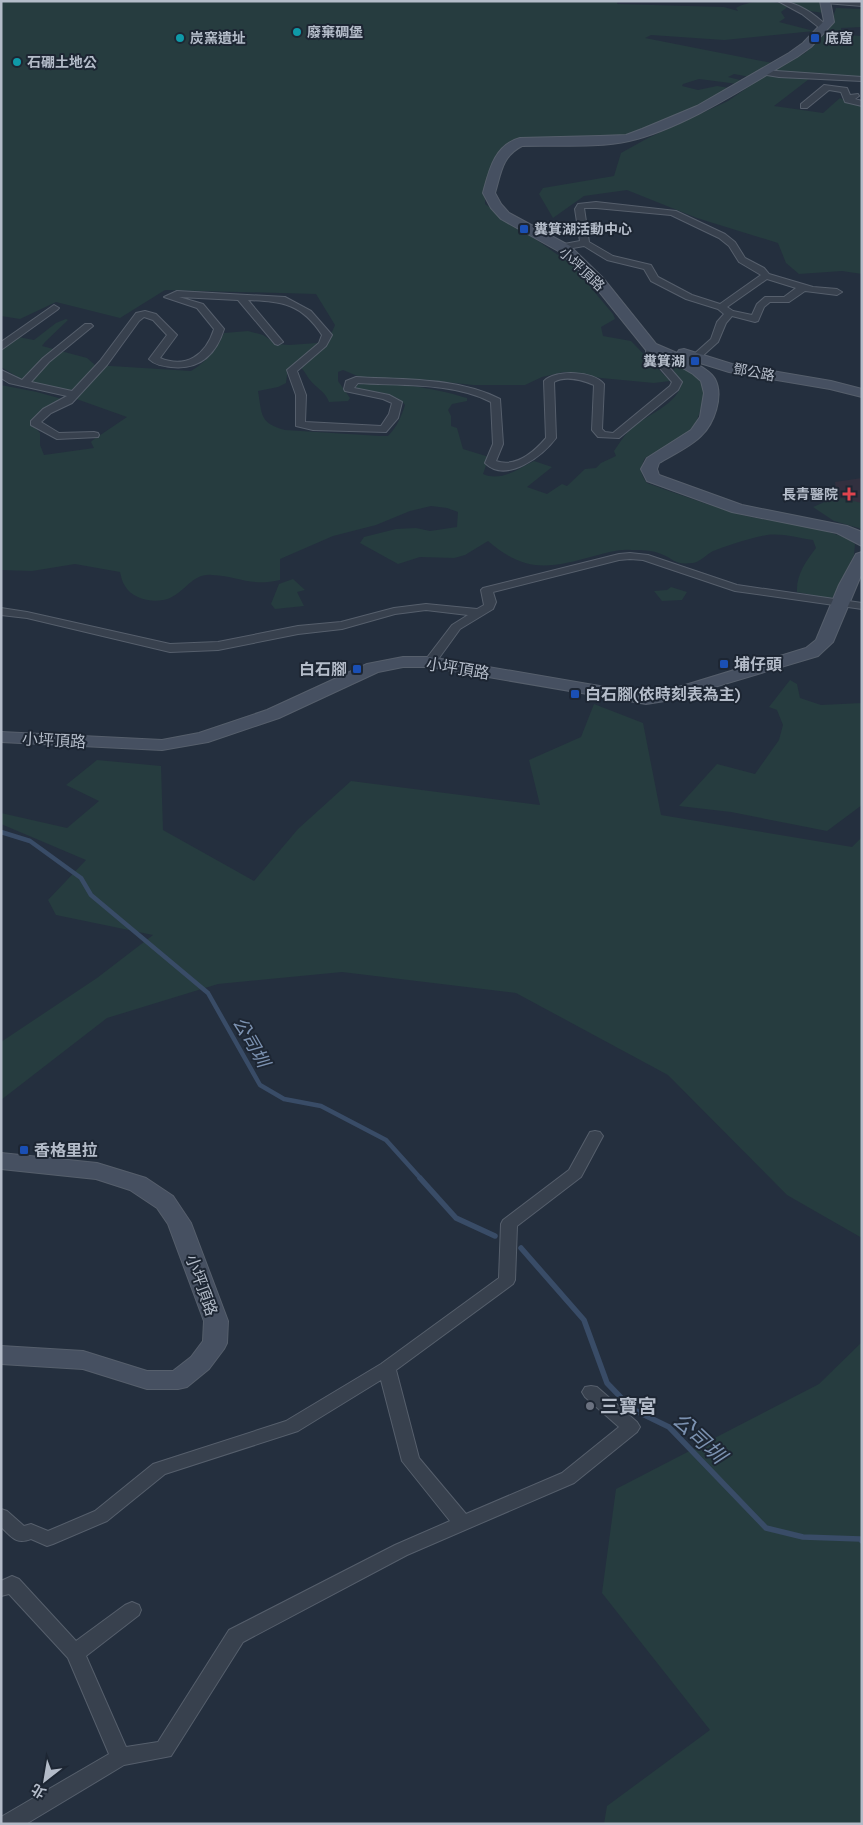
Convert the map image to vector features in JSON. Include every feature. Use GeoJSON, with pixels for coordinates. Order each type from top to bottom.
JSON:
{"type":"FeatureCollection","features":[{"type":"Feature","properties":{"kind":"street"},"geometry":{"type":"LineString","coordinates":[[781,1],[805,12],[824,27],[829,22],[826,3],[862,5]]}},
{"type":"Feature","properties":{"kind":"street","name":"小坪頂路"},"geometry":{"type":"LineString","coordinates":[[824,27],[807,45],[764,72],[701,108],[646,132],[627,138],[577,142],[536,140],[520,142],[512,146],[498,160],[491,181],[490,193],[495,205],[505,216],[562,247],[598,281],[650,345],[674,356],[698,371],[708,380],[711,393],[707,417],[696,433],[652,461],[649,469],[652,478],[738,510],[841,528],[861,538],[862,541]]}},
{"type":"Feature","properties":{"kind":"street"},"geometry":{"type":"LineString","coordinates":[[764,72],[862,79]]}},
{"type":"Feature","properties":{"kind":"street"},"geometry":{"type":"LineString","coordinates":[[804,106],[833,82],[830,78]]}},
{"type":"Feature","properties":{"kind":"street"},"geometry":{"type":"LineString","coordinates":[[827,87],[844,90],[851,97],[848,100],[862,104]]}},
{"type":"Feature","properties":{"kind":"street"},"geometry":{"type":"LineString","coordinates":[[585,243],[581,230],[582,223],[579,209],[581,206],[596,205],[659,210],[674,213],[722,236],[732,244],[742,260],[748,265],[761,270],[766,276],[812,290],[837,292]]}},
{"type":"Feature","properties":{"kind":"street"},"geometry":{"type":"LineString","coordinates":[[562,247],[585,243],[610,258],[648,267],[654,279],[689,297],[721,307],[730,313],[755,319],[760,306],[768,299],[786,300],[804,286]]}},
{"type":"Feature","properties":{"kind":"street"},"geometry":{"type":"LineString","coordinates":[[721,307],[766,276]]}},
{"type":"Feature","properties":{"kind":"street"},"geometry":{"type":"LineString","coordinates":[[94,435],[57,436],[36,423],[47,411],[68,401],[92,377],[141,315],[147,313],[155,317],[172,335],[154,359],[159,362],[182,366],[196,363],[203,359],[218,335],[219,328],[200,306],[169,297],[177,294],[282,299],[295,303],[321,325],[327,335],[323,344],[292,370],[301,396],[300,424],[313,427],[382,430],[386,427],[397,408],[397,402],[392,398],[356,393],[349,389],[350,383],[356,380],[464,389],[484,394],[496,400],[498,444],[490,463],[504,467],[515,466],[538,452],[551,438],[549,381],[555,376],[572,376],[599,384],[597,430],[602,435],[615,436],[674,388],[677,382],[651,352],[650,345]]}},
{"type":"Feature","properties":{"kind":"street"},"geometry":{"type":"LineString","coordinates":[[242,297],[244,302],[278,342]]}},
{"type":"Feature","properties":{"kind":"street"},"geometry":{"type":"LineString","coordinates":[[1,347],[54,308]]}},
{"type":"Feature","properties":{"kind":"street"},"geometry":{"type":"LineString","coordinates":[[696,357],[715,340],[722,322],[730,313]]}},
{"type":"Feature","properties":{"kind":"street"},"geometry":{"type":"LineString","coordinates":[[24,383],[46,360],[88,326]]}},
{"type":"Feature","properties":{"kind":"street","name":"鄧公路"},"geometry":{"type":"LineString","coordinates":[[650,345],[729,368],[831,385],[862,393]]}},
{"type":"Feature","properties":{"kind":"street"},"geometry":{"type":"LineString","coordinates":[[1,373],[13,381],[74,394]]}},
{"type":"Feature","properties":{"kind":"street"},"geometry":{"type":"LineString","coordinates":[[430,662],[456,627],[488,607],[490,602],[486,593],[487,590],[630,556],[644,557],[735,588],[862,606]]}},
{"type":"Feature","properties":{"kind":"street","name":"小坪頂路"},"geometry":{"type":"LineString","coordinates":[[1,737],[162,745],[202,738],[273,714],[373,668],[403,662],[430,662],[646,699],[671,695],[812,652],[824,642],[841,604],[847,585],[862,557]]}},
{"type":"Feature","properties":{"kind":"street"},"geometry":{"type":"LineString","coordinates":[[1,611],[27,615],[170,648],[218,646],[298,630],[342,625],[394,611],[426,607],[481,613]]}},
{"type":"Feature","properties":{"kind":"street"},"geometry":{"type":"LineString","coordinates":[[1,1516],[22,1535],[31,1531],[46,1539],[101,1516],[159,1469],[292,1426],[387,1368],[507,1280],[509,1224],[575,1173],[594,1136]]}},
{"type":"Feature","properties":{"kind":"street","name":"小坪頂路"},"geometry":{"type":"LineString","coordinates":[[1,1161],[97,1171],[138,1184],[165,1202],[179,1223],[216,1321],[215,1343],[200,1363],[178,1380],[147,1380],[83,1360],[1,1355]]}},
{"type":"Feature","properties":{"kind":"street"},"geometry":{"type":"LineString","coordinates":[[387,1368],[411,1461],[463,1524]]}},
{"type":"Feature","properties":{"kind":"street"},"geometry":{"type":"LineString","coordinates":[[8,1824],[120,1757],[164,1750],[236,1636],[400,1550],[568,1478],[630,1427],[591,1392]]}},
{"type":"Feature","properties":{"kind":"street"},"geometry":{"type":"LineString","coordinates":[[1,1589],[12,1584],[75,1653],[120,1757]]}},
{"type":"Feature","properties":{"kind":"street"},"geometry":{"type":"LineString","coordinates":[[75,1653],[132,1610]]}},
{"type":"Feature","properties":{"kind":"shaded area","name":"長青醫院"},"geometry":{"type":"Polygon","coordinates":[[[862,478],[862,510],[838,505],[835,482],[862,478]]]}},
{"type":"Feature","properties":{"kind":"green space"},"geometry":{"type":"Polygon","coordinates":[[[1,1],[618,1],[617,4],[724,7],[738,11],[736,8],[741,5],[754,2],[776,3],[789,6],[781,12],[785,18],[779,22],[814,31],[724,40],[651,35],[645,38],[772,63],[750,77],[734,74],[728,77],[744,81],[738,84],[699,79],[683,84],[682,86],[698,90],[717,86],[729,88],[703,105],[634,134],[519,141],[485,186],[485,204],[571,264],[613,314],[615,319],[601,327],[603,336],[631,341],[670,381],[654,383],[564,372],[542,377],[525,385],[473,385],[428,380],[360,377],[343,370],[338,372],[338,381],[350,398],[348,401],[329,402],[300,367],[288,368],[286,383],[278,387],[258,391],[261,412],[266,421],[285,430],[380,436],[388,436],[391,433],[405,405],[391,395],[360,391],[356,388],[357,385],[368,383],[396,384],[467,398],[467,401],[452,404],[448,410],[451,416],[451,426],[457,428],[463,449],[489,457],[483,474],[503,476],[534,461],[552,467],[527,487],[547,494],[562,484],[567,486],[585,469],[596,468],[601,463],[616,456],[614,451],[629,431],[675,397],[682,382],[675,374],[671,362],[674,361],[689,369],[699,378],[703,391],[701,408],[695,424],[689,432],[645,458],[642,465],[642,474],[645,480],[647,483],[694,500],[742,515],[818,529],[846,538],[855,544],[854,555],[832,599],[797,592],[800,574],[805,563],[816,548],[813,540],[784,535],[767,535],[742,541],[713,551],[699,561],[687,563],[678,563],[654,552],[626,550],[564,563],[539,565],[514,559],[488,541],[465,555],[454,558],[420,557],[398,564],[360,543],[364,537],[396,529],[416,528],[430,531],[457,527],[458,512],[447,508],[431,506],[410,511],[376,525],[333,536],[280,559],[280,580],[252,582],[205,575],[195,580],[176,595],[158,601],[145,600],[133,595],[124,584],[120,572],[75,564],[32,571],[1,570],[1,385],[62,399],[30,422],[40,433],[40,445],[44,455],[94,448],[91,442],[93,440],[127,417],[23,380],[1,367],[1,351],[18,337],[34,340],[56,323],[66,319],[68,320],[42,346],[87,358],[95,365],[191,371],[202,364],[210,355],[224,333],[248,331],[263,335],[277,344],[317,343],[329,339],[335,325],[316,294],[165,290],[120,318],[56,302],[20,319],[1,316],[1,1]]]}},
{"type":"Feature","properties":{"kind":"green space"},"geometry":{"type":"Polygon","coordinates":[[[790,1],[821,1],[823,13],[803,10],[790,1]]]}},
{"type":"Feature","properties":{"kind":"green space"},"geometry":{"type":"Polygon","coordinates":[[[836,8],[862,9],[862,27],[841,28],[841,32],[844,35],[862,36],[862,77],[813,76],[774,106],[823,113],[840,98],[851,104],[862,106],[862,274],[842,271],[799,274],[786,263],[778,243],[697,218],[627,190],[584,196],[553,218],[539,194],[543,188],[614,176],[621,153],[648,138],[728,101],[754,83],[805,53],[829,30],[836,8]]]}},
{"type":"Feature","properties":{"kind":"green space"},"geometry":{"type":"Polygon","coordinates":[[[836,497],[862,503],[862,529],[834,521],[813,507],[836,497]]]}},
{"type":"Feature","properties":{"kind":"green space"},"geometry":{"type":"Polygon","coordinates":[[[293,579],[305,590],[297,592],[304,606],[275,609],[271,604],[279,584],[293,579]]]}},
{"type":"Feature","properties":{"kind":"green space"},"geometry":{"type":"Polygon","coordinates":[[[671,587],[687,592],[682,600],[662,601],[654,591],[667,590],[671,587]]]}},
{"type":"Feature","properties":{"kind":"green space"},"geometry":{"type":"Polygon","coordinates":[[[790,680],[797,684],[800,698],[821,705],[862,703],[862,805],[827,831],[731,812],[679,806],[717,764],[755,774],[779,740],[783,725],[777,710],[769,707],[790,680]]]}},
{"type":"Feature","properties":{"kind":"green space"},"geometry":{"type":"Polygon","coordinates":[[[594,704],[643,723],[661,815],[852,847],[862,837],[862,1238],[787,1195],[668,1075],[516,993],[342,972],[218,984],[107,1018],[1,1100],[1,1042],[97,978],[153,935],[56,915],[48,900],[86,860],[1,824],[1,813],[67,828],[99,801],[66,785],[97,760],[161,766],[163,830],[254,881],[298,829],[351,781],[540,805],[529,760],[581,737],[594,704]]]}},
{"type":"Feature","properties":{"kind":"green space"},"geometry":{"type":"Polygon","coordinates":[[[862,1342],[862,1824],[604,1824],[607,1806],[710,1730],[602,1593],[616,1489],[819,1384],[862,1342]]]}},
{"type":"Feature","properties":{"kind":"waterway","name":"公司圳"},"geometry":{"type":"LineString","coordinates":[[1,832],[30,841],[81,878],[91,895],[208,993],[260,1085],[284,1099],[321,1106],[386,1140],[422,1180]]}},
{"type":"Feature","properties":{"kind":"waterway","name":"公司圳"},"geometry":{"type":"LineString","coordinates":[[420,1178],[456,1218],[495,1236]]}},
{"type":"Feature","properties":{"kind":"waterway","name":"公司圳"},"geometry":{"type":"LineString","coordinates":[[521,1248],[584,1320],[607,1383],[632,1409],[669,1427],[766,1528],[803,1537],[860,1539],[862,1541]]}},
{"type":"Feature","properties":{"kind":"place","name":"廢棄碉堡"},"geometry":{"type":"Point","coordinates":[297,32]}},
{"type":"Feature","properties":{"kind":"place","name":"炭窯遺址"},"geometry":{"type":"Point","coordinates":[180,38]}},
{"type":"Feature","properties":{"kind":"place","name":"底窟"},"geometry":{"type":"Point","coordinates":[815,38]}},
{"type":"Feature","properties":{"kind":"place","name":"石硼土地公"},"geometry":{"type":"Point","coordinates":[17,62]}},
{"type":"Feature","properties":{"kind":"place","name":"糞箕湖活動中心"},"geometry":{"type":"Point","coordinates":[524,229]}},
{"type":"Feature","properties":{"kind":"place","name":"糞箕湖"},"geometry":{"type":"Point","coordinates":[695,361]}},
{"type":"Feature","properties":{"kind":"place","name":"長青醫院"},"geometry":{"type":"Point","coordinates":[849,494]}},
{"type":"Feature","properties":{"kind":"place","name":"埔仔頭"},"geometry":{"type":"Point","coordinates":[724,664]}},
{"type":"Feature","properties":{"kind":"place","name":"白石腳"},"geometry":{"type":"Point","coordinates":[357,669]}},
{"type":"Feature","properties":{"kind":"place","name":"白石腳(依時刻表為主)"},"geometry":{"type":"Point","coordinates":[575,694]}},
{"type":"Feature","properties":{"kind":"place","name":"香格里拉"},"geometry":{"type":"Point","coordinates":[24,1150]}},
{"type":"Feature","properties":{"kind":"place","name":"三寶宮"},"geometry":{"type":"Point","coordinates":[590,1406]}}]}
